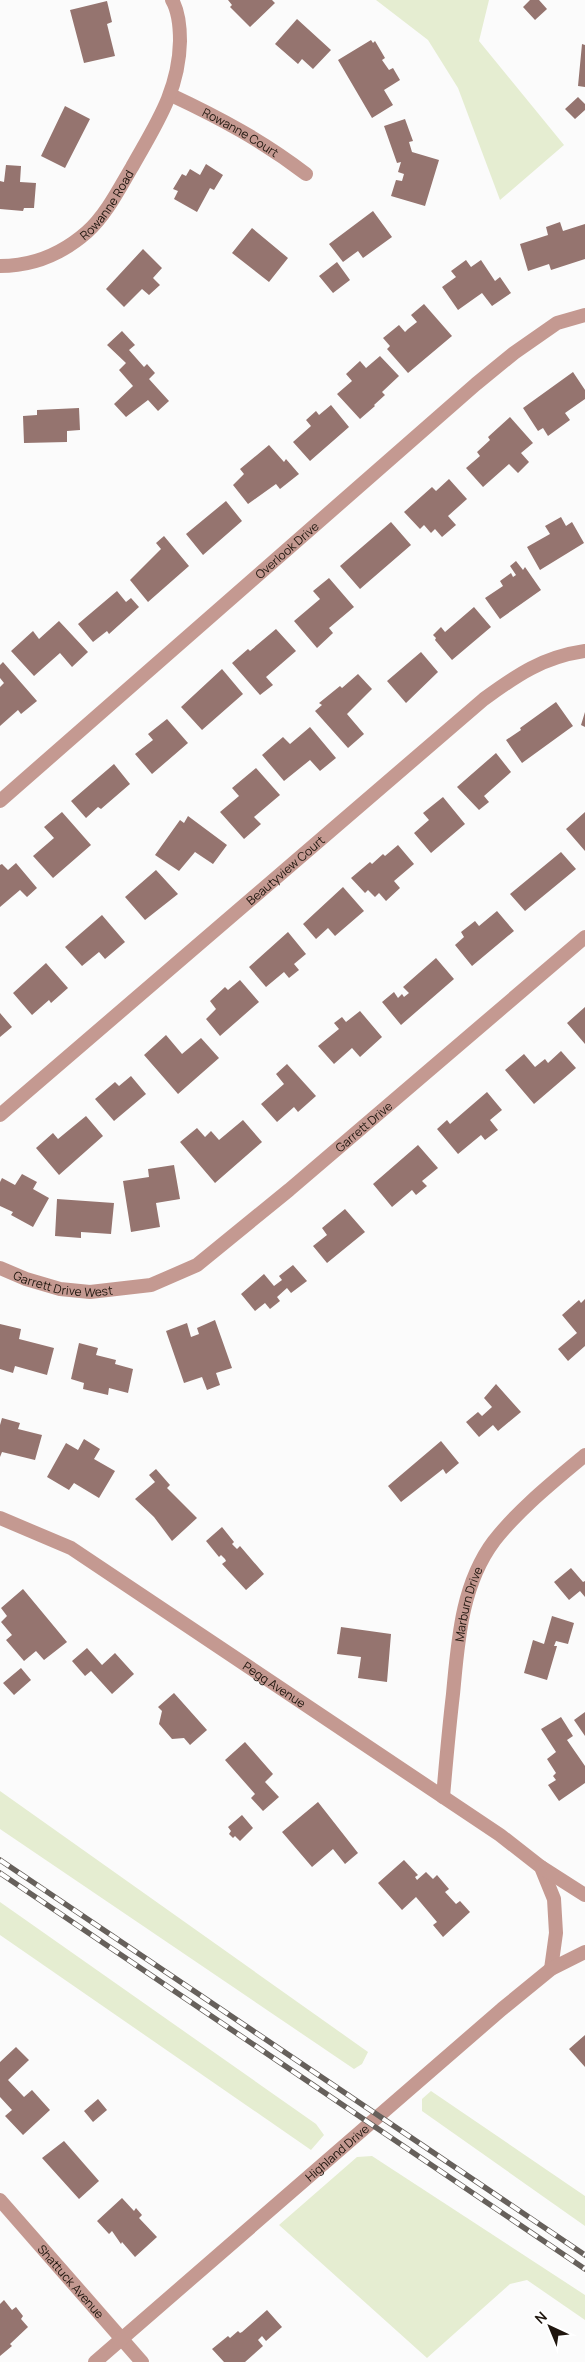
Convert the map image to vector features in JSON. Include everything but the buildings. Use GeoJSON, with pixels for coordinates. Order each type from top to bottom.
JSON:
{"type":"FeatureCollection","features":[{"type":"Feature","properties":{"kind":"street","name":"Rowanne Road"},"geometry":{"type":"LineString","coordinates":[[0,266],[21,266],[60,252],[88,232],[106,211],[171,95],[180,65],[178,18],[172,0]]}},
{"type":"Feature","properties":{"kind":"street","name":"Rowanne Court"},"geometry":{"type":"LineString","coordinates":[[171,95],[216,116],[273,148],[306,174]]}},
{"type":"Feature","properties":{"kind":"street","name":"Overlook Drive"},"geometry":{"type":"LineString","coordinates":[[0,800],[476,384],[514,353],[557,323],[585,315]]}},
{"type":"Feature","properties":{"kind":"street","name":"Beautyview Court"},"geometry":{"type":"LineString","coordinates":[[0,1115],[484,699],[520,673],[540,662],[585,651]]}},
{"type":"Feature","properties":{"kind":"street","name":"Garrett Drive"},"geometry":{"type":"LineString","coordinates":[[128,1289],[151,1285],[176,1276],[197,1265],[218,1249],[585,937]]}},
{"type":"Feature","properties":{"kind":"street","name":"Garrett Drive West"},"geometry":{"type":"LineString","coordinates":[[0,1268],[26,1279],[60,1289],[90,1292],[128,1289]]}},
{"type":"Feature","properties":{"kind":"street","name":"Marburn Drive"},"geometry":{"type":"LineString","coordinates":[[443,1797],[460,1633],[470,1586],[480,1563],[493,1542],[520,1510],[585,1455]]}},
{"type":"Feature","properties":{"kind":"street","name":"Pegg Avenue"},"geometry":{"type":"LineString","coordinates":[[0,1518],[71,1548],[500,1835],[541,1867],[585,1895]]}},
{"type":"Feature","properties":{"kind":"street","name":"Pegg Avenue"},"geometry":{"type":"LineString","coordinates":[[541,1867],[554,1899],[556,1934],[551,1969]]}},
{"type":"Feature","properties":{"kind":"street","name":"Highland Drive"},"geometry":{"type":"LineString","coordinates":[[95,2362],[551,1969],[585,1952]]}},
{"type":"Feature","properties":{"kind":"street","name":"Shattuck Avenue"},"geometry":{"type":"LineString","coordinates":[[0,2200],[142,2362]]}},
{"type":"Feature","properties":{"kind":"green space"},"geometry":{"type":"Polygon","coordinates":[[[376,0],[489,0],[479,41],[564,145],[500,200],[458,88],[428,40],[376,0]]]}},
{"type":"Feature","properties":{"kind":"green space"},"geometry":{"type":"Polygon","coordinates":[[[0,1791],[368,2052],[362,2064],[354,2069],[0,1829],[0,1791]]]}},
{"type":"Feature","properties":{"kind":"green space"},"geometry":{"type":"Polygon","coordinates":[[[0,1902],[316,2124],[324,2135],[311,2150],[0,1935],[0,1902]]]}},
{"type":"Feature","properties":{"kind":"green space"},"geometry":{"type":"Polygon","coordinates":[[[431,2091],[585,2196],[585,2226],[422,2111],[422,2099],[431,2091]]]}},
{"type":"Feature","properties":{"kind":"green space"},"geometry":{"type":"Polygon","coordinates":[[[372,2156],[585,2295],[585,2320],[527,2280],[510,2284],[427,2358],[279,2225],[357,2157],[372,2156]]]}},
{"type":"Feature","properties":{"kind":"railway"},"geometry":{"type":"LineString","coordinates":[[0,1860],[585,2255]]}},
{"type":"Feature","properties":{"kind":"railway"},"geometry":{"type":"LineString","coordinates":[[0,1873],[585,2269]]}}]}
